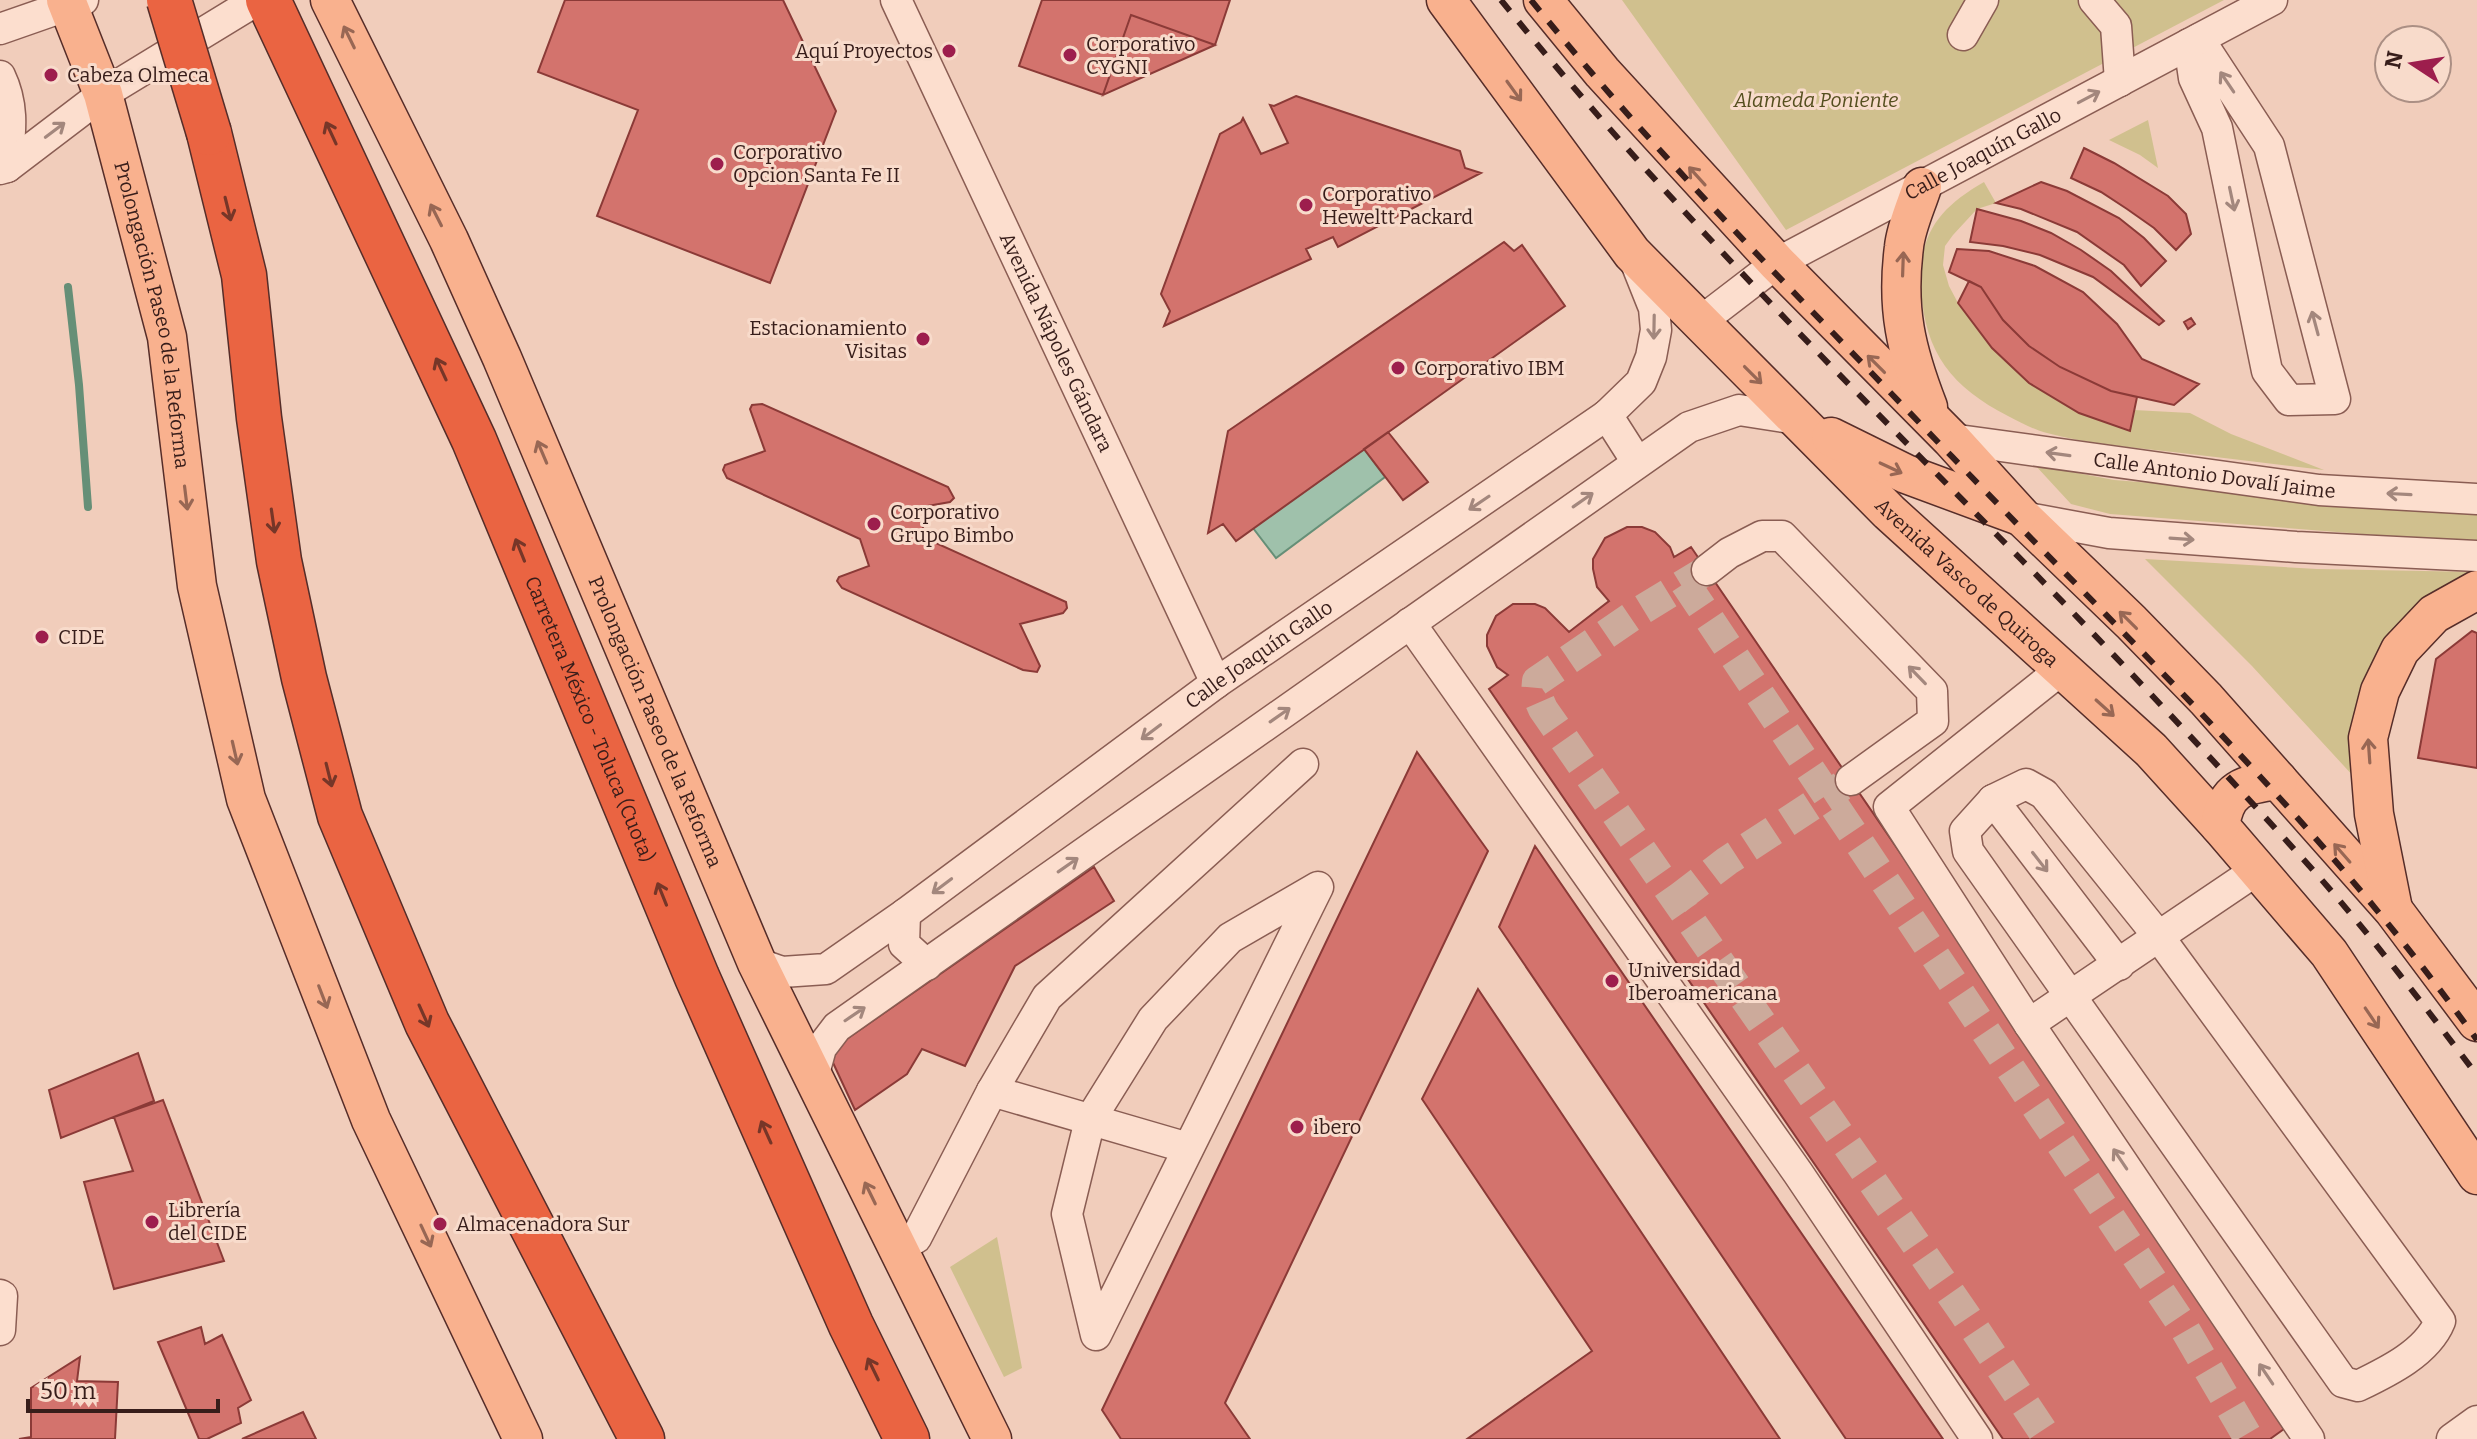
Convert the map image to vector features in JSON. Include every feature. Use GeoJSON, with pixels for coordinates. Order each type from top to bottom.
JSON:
{"type":"FeatureCollection","features":[{"type":"Feature","properties":{"kind":"highway"},"geometry":{"type":"LineString","coordinates":[[169,0],[209,133],[244,275],[259,418],[279,561],[304,678],[340,816],[427,1023],[642,1439]]}},
{"type":"Feature","properties":{"kind":"highway","name":"Carretera México - Toluca (Cuota)"},"geometry":{"type":"LineString","coordinates":[[268,0],[474,440],[697,977],[851,1325],[907,1439]]}},
{"type":"Feature","properties":{"kind":"main road","name":"Prolongación Paseo de la Reforma"},"geometry":{"type":"LineString","coordinates":[[330,0],[449,240],[502,358],[757,963],[992,1439]]}},
{"type":"Feature","properties":{"kind":"main road","name":"Avenida Vasco de Quiroga"},"geometry":{"type":"LineString","coordinates":[[1446,0],[1632,253],[1889,512],[2151,750],[2220,826],[2329,953],[2476,1173]]}},
{"type":"Feature","properties":{"kind":"main road"},"geometry":{"type":"LineString","coordinates":[[1543,0],[1602,72],[1777,263],[1942,430],[2022,517],[2131,622],[2278,780],[2394,911],[2477,1022]]}},
{"type":"Feature","properties":{"kind":"main road","name":"Prolongación Paseo de la Reforma"},"geometry":{"type":"LineString","coordinates":[[73,2],[103,94],[167,337],[197,586],[246,799],[371,1120],[523,1439]]}},
{"type":"Feature","properties":{"kind":"main road"},"geometry":{"type":"LineString","coordinates":[[1922,187],[1904,245],[1903,328],[1910,359],[1942,430]]}},
{"type":"Feature","properties":{"kind":"main road"},"geometry":{"type":"LineString","coordinates":[[1797,419],[1863,455],[1906,474],[2022,517]]}},
{"type":"Feature","properties":{"kind":"main road"},"geometry":{"type":"LineString","coordinates":[[2394,911],[2374,814],[2368,738],[2380,691],[2400,650],[2434,614],[2477,590]]}},
{"type":"Feature","properties":{"kind":"main road"},"geometry":{"type":"LineString","coordinates":[[2220,826],[2228,799],[2237,790],[2278,780]]}},
{"type":"Feature","properties":{"kind":"street"},"geometry":{"type":"LineString","coordinates":[[3,168],[103,94],[257,0]]}},
{"type":"Feature","properties":{"kind":"street","name":"Avenida Nápoles Gándara"},"geometry":{"type":"LineString","coordinates":[[896,0],[1216,683]]}},
{"type":"Feature","properties":{"kind":"street"},"geometry":{"type":"LineString","coordinates":[[1963,35],[1983,0]]}},
{"type":"Feature","properties":{"kind":"street"},"geometry":{"type":"LineString","coordinates":[[2094,0],[2116,26],[2120,81]]}},
{"type":"Feature","properties":{"kind":"street","name":"Calle Joaquín Gallo"},"geometry":{"type":"LineString","coordinates":[[1700,322],[1777,263],[2272,0]]}},
{"type":"Feature","properties":{"kind":"street"},"geometry":{"type":"LineString","coordinates":[[0,29],[73,2]]}},
{"type":"Feature","properties":{"kind":"street"},"geometry":{"type":"LineString","coordinates":[[2194,41],[2269,146],[2335,399],[2289,400],[2267,371],[2217,128],[2194,78],[2194,41]]}},
{"type":"Feature","properties":{"kind":"street"},"geometry":{"type":"LineString","coordinates":[[0,76],[9,95],[11,129],[3,168]]}},
{"type":"Feature","properties":{"kind":"street","name":"Calle Joaquín Gallo"},"geometry":{"type":"LineString","coordinates":[[757,963],[782,972],[826,969],[1216,683],[1607,415],[1641,382],[1651,357],[1656,330],[1654,308],[1632,253]]}},
{"type":"Feature","properties":{"kind":"street"},"geometry":{"type":"LineString","coordinates":[[813,1077],[821,1048],[837,1027],[1689,427],[1739,410],[1797,419]]}},
{"type":"Feature","properties":{"kind":"street"},"geometry":{"type":"LineString","coordinates":[[1607,415],[1637,462]]}},
{"type":"Feature","properties":{"kind":"street","name":"Calle Antonio Dovalí Jaime"},"geometry":{"type":"LineString","coordinates":[[1942,430],[2319,490],[2477,499]]}},
{"type":"Feature","properties":{"kind":"street"},"geometry":{"type":"LineString","coordinates":[[2022,517],[2109,533],[2477,556]]}},
{"type":"Feature","properties":{"kind":"street"},"geometry":{"type":"LineString","coordinates":[[1707,570],[1729,553],[1762,536],[1782,536],[1932,691],[1933,721],[1851,780]]}},
{"type":"Feature","properties":{"kind":"street"},"geometry":{"type":"LineString","coordinates":[[1410,623],[1798,1173],[1977,1439]]}},
{"type":"Feature","properties":{"kind":"street"},"geometry":{"type":"LineString","coordinates":[[2062,669],[1889,807],[2029,1024],[2309,1439]]}},
{"type":"Feature","properties":{"kind":"street"},"geometry":{"type":"LineString","coordinates":[[897,1248],[916,1238],[992,1091],[1047,997],[1303,764]]}},
{"type":"Feature","properties":{"kind":"street"},"geometry":{"type":"LineString","coordinates":[[2026,784],[2044,794],[2159,937],[2440,1321],[2434,1335],[2392,1370],[2358,1386],[2343,1382],[1968,851],[1965,831],[1993,800],[2026,784]]}},
{"type":"Feature","properties":{"kind":"street"},"geometry":{"type":"LineString","coordinates":[[1993,800],[2119,965]]}},
{"type":"Feature","properties":{"kind":"street"},"geometry":{"type":"LineString","coordinates":[[2029,1024],[2257,870]]}},
{"type":"Feature","properties":{"kind":"street"},"geometry":{"type":"LineString","coordinates":[[1318,887],[1096,1335],[1067,1214],[1090,1120],[1153,1019],[1230,938],[1318,887]]}},
{"type":"Feature","properties":{"kind":"street"},"geometry":{"type":"LineString","coordinates":[[905,914],[904,944],[927,965]]}},
{"type":"Feature","properties":{"kind":"street"},"geometry":{"type":"LineString","coordinates":[[992,1091],[1188,1148]]}},
{"type":"Feature","properties":{"kind":"street"},"geometry":{"type":"LineString","coordinates":[[0,1295],[0,1330]]}},
{"type":"Feature","properties":{"kind":"street"},"geometry":{"type":"LineString","coordinates":[[2452,1439],[2477,1421]]}},
{"type":"Feature","properties":{"kind":"green space","name":"Alameda Poniente"},"geometry":{"type":"Polygon","coordinates":[[[1622,0],[2224,0],[1786,230],[1622,0]]]}},
{"type":"Feature","properties":{"kind":"green space"},"geometry":{"type":"Polygon","coordinates":[[[2148,120],[2158,168],[2109,140],[2148,120]]]}},
{"type":"Feature","properties":{"kind":"green space"},"geometry":{"type":"Polygon","coordinates":[[[1984,182],[1996,203],[1977,209],[1953,235],[1945,246],[1943,265],[1958,303],[1992,348],[2029,383],[2079,413],[2134,410],[2190,413],[2231,434],[2324,470],[2062,437],[2027,426],[1971,393],[1945,366],[1928,332],[1921,270],[1923,253],[1934,225],[1955,202],[1984,182]]]}},
{"type":"Feature","properties":{"kind":"green space"},"geometry":{"type":"Polygon","coordinates":[[[2035,465],[2114,480],[2477,509],[2477,543],[2110,514],[2071,504],[2035,465]]]}},
{"type":"Feature","properties":{"kind":"green space"},"geometry":{"type":"Polygon","coordinates":[[[2145,559],[2317,569],[2477,572],[2455,582],[2355,778],[2252,666],[2145,559]]]}},
{"type":"Feature","properties":{"kind":"green space"},"geometry":{"type":"Polygon","coordinates":[[[997,1237],[1022,1368],[1004,1377],[950,1267],[997,1237]]]}},
{"type":"Feature","properties":{"kind":"shaded area"},"geometry":{"type":"Polygon","coordinates":[[[1364,449],[1385,477],[1276,558],[1253,528],[1364,449]]]}},
{"type":"Feature","properties":{"kind":"building","name":"Corporativo Opcion Santa Fe II"},"geometry":{"type":"Polygon","coordinates":[[[565,0],[783,0],[836,111],[770,283],[597,216],[638,110],[538,72],[565,0]]]}},
{"type":"Feature","properties":{"kind":"building","name":"Corporativo CYGNI"},"geometry":{"type":"Polygon","coordinates":[[[1042,0],[1230,0],[1215,45],[1131,15],[1103,95],[1019,66],[1042,0]]]}},
{"type":"Feature","properties":{"kind":"building"},"geometry":{"type":"Polygon","coordinates":[[[1131,15],[1215,45],[1103,95],[1131,15]]]}},
{"type":"Feature","properties":{"kind":"building","name":"Corporativo Heweltt Packard"},"geometry":{"type":"Polygon","coordinates":[[[1296,96],[1460,151],[1465,168],[1481,173],[1338,247],[1333,237],[1306,249],[1311,259],[1164,326],[1170,311],[1161,294],[1220,134],[1243,118],[1261,154],[1288,143],[1270,105],[1296,96]]]}},
{"type":"Feature","properties":{"kind":"building"},"geometry":{"type":"Polygon","coordinates":[[[2084,148],[2168,196],[2186,214],[2191,234],[2176,250],[2154,228],[2127,209],[2071,178],[2084,148]]]}},
{"type":"Feature","properties":{"kind":"building"},"geometry":{"type":"Polygon","coordinates":[[[2041,182],[2067,191],[2119,218],[2166,261],[2141,286],[2124,265],[2077,232],[2021,209],[1996,203],[2041,182]]]}},
{"type":"Feature","properties":{"kind":"building"},"geometry":{"type":"Polygon","coordinates":[[[1977,209],[2021,221],[2081,250],[2111,271],[2164,321],[2159,325],[2093,277],[2040,255],[1970,242],[1977,209]]]}},
{"type":"Feature","properties":{"kind":"building","name":"Corporativo IBM"},"geometry":{"type":"Polygon","coordinates":[[[1504,242],[1514,251],[1522,245],[1565,306],[1236,541],[1223,524],[1208,533],[1228,431],[1504,242]]]}},
{"type":"Feature","properties":{"kind":"building"},"geometry":{"type":"Polygon","coordinates":[[[1957,249],[1989,251],[2035,266],[2083,292],[2117,324],[2142,359],[2199,384],[2174,405],[2111,391],[2060,367],[2029,346],[2003,320],[1981,287],[1949,272],[1957,249]]]}},
{"type":"Feature","properties":{"kind":"building"},"geometry":{"type":"Polygon","coordinates":[[[1969,281],[1981,287],[2003,320],[2029,346],[2060,367],[2111,391],[2137,397],[2130,431],[2079,413],[2029,383],[1992,348],[1958,303],[1969,281]]]}},
{"type":"Feature","properties":{"kind":"building"},"geometry":{"type":"Polygon","coordinates":[[[2191,318],[2195,324],[2188,329],[2184,322],[2191,318]]]}},
{"type":"Feature","properties":{"kind":"building","name":"Corporativo Grupo Bimbo"},"geometry":{"type":"Polygon","coordinates":[[[762,404],[948,487],[954,498],[950,502],[916,508],[927,539],[1066,602],[1067,608],[1063,613],[1020,624],[1040,666],[1037,672],[1023,670],[842,588],[837,581],[839,577],[869,566],[860,539],[727,478],[723,470],[725,465],[765,451],[750,409],[752,405],[762,404]]]}},
{"type":"Feature","properties":{"kind":"building"},"geometry":{"type":"Polygon","coordinates":[[[1388,432],[1428,482],[1403,500],[1364,449],[1388,432]]]}},
{"type":"Feature","properties":{"kind":"building"},"geometry":{"type":"Polygon","coordinates":[[[1627,527],[1642,527],[1655,532],[1670,547],[1674,557],[1691,547],[2291,1424],[2270,1439],[2003,1439],[1489,689],[1508,675],[1497,667],[1487,646],[1487,635],[1496,616],[1513,604],[1535,604],[1545,608],[1569,632],[1609,601],[1597,587],[1593,559],[1605,538],[1627,527]]]}},
{"type":"Feature","properties":{"kind":"building"},"geometry":{"type":"Polygon","coordinates":[[[2472,631],[2477,633],[2477,768],[2418,758],[2436,659],[2472,631]]]}},
{"type":"Feature","properties":{"kind":"building","name":"ibero"},"geometry":{"type":"Polygon","coordinates":[[[1417,752],[1488,851],[1225,1403],[1250,1439],[1121,1439],[1102,1410],[1417,752]]]}},
{"type":"Feature","properties":{"kind":"building"},"geometry":{"type":"Polygon","coordinates":[[[1535,846],[1943,1439],[1846,1439],[1499,927],[1535,846]]]}},
{"type":"Feature","properties":{"kind":"building"},"geometry":{"type":"Polygon","coordinates":[[[1094,867],[1114,901],[1015,966],[965,1066],[922,1049],[907,1074],[855,1110],[828,1052],[1094,867]]]}},
{"type":"Feature","properties":{"kind":"building"},"geometry":{"type":"Polygon","coordinates":[[[1478,989],[1780,1439],[1467,1439],[1592,1351],[1422,1099],[1478,989]]]}},
{"type":"Feature","properties":{"kind":"building"},"geometry":{"type":"Polygon","coordinates":[[[138,1053],[154,1101],[61,1138],[49,1090],[138,1053]]]}},
{"type":"Feature","properties":{"kind":"building","name":"Librería del CIDE"},"geometry":{"type":"Polygon","coordinates":[[[163,1100],[224,1261],[114,1289],[84,1182],[133,1171],[114,1117],[163,1100]]]}},
{"type":"Feature","properties":{"kind":"building"},"geometry":{"type":"Polygon","coordinates":[[[201,1327],[205,1344],[222,1335],[251,1400],[238,1408],[241,1423],[207,1439],[199,1439],[158,1342],[201,1327]]]}},
{"type":"Feature","properties":{"kind":"building"},"geometry":{"type":"Polygon","coordinates":[[[80,1357],[77,1381],[118,1382],[115,1439],[19,1439],[31,1437],[31,1388],[80,1357]]]}},
{"type":"Feature","properties":{"kind":"building"},"geometry":{"type":"Polygon","coordinates":[[[303,1412],[316,1439],[242,1439],[303,1412]]]}},
{"type":"Feature","properties":{"kind":"waterway"},"geometry":{"type":"LineString","coordinates":[[68,287],[88,507]]}},
{"type":"Feature","properties":{"kind":"tunnel"},"geometry":{"type":"LineString","coordinates":[[1707,570],[1537,681],[1536,693],[1543,709],[1964,1313],[2048,1439]]}},
{"type":"Feature","properties":{"kind":"tunnel"},"geometry":{"type":"LineString","coordinates":[[1685,583],[2183,1326],[2249,1439]]}},
{"type":"Feature","properties":{"kind":"tunnel"},"geometry":{"type":"LineString","coordinates":[[1676,900],[1727,861],[1842,786]]}},
{"type":"Feature","properties":{"kind":"railway"},"geometry":{"type":"LineString","coordinates":[[1501,0],[1619,139],[1742,274],[2077,617],[2274,827],[2356,920],[2477,1075]]}},
{"type":"Feature","properties":{"kind":"railway"},"geometry":{"type":"LineString","coordinates":[[1531,0],[1604,87],[1717,212],[2286,804],[2385,920],[2477,1040]]}},
{"type":"Feature","properties":{"kind":"place","name":"Aquí Proyectos"},"geometry":{"type":"Point","coordinates":[949,51]}},
{"type":"Feature","properties":{"kind":"place","name":"Corporativo CYGNI"},"geometry":{"type":"Point","coordinates":[1070,55]}},
{"type":"Feature","properties":{"kind":"place","name":"Cabeza Olmeca"},"geometry":{"type":"Point","coordinates":[51,75]}},
{"type":"Feature","properties":{"kind":"place","name":"Corporativo Opcion Santa Fe II"},"geometry":{"type":"Point","coordinates":[717,164]}},
{"type":"Feature","properties":{"kind":"place","name":"Corporativo Heweltt Packard"},"geometry":{"type":"Point","coordinates":[1306,205]}},
{"type":"Feature","properties":{"kind":"place","name":"Estacionamiento Visitas"},"geometry":{"type":"Point","coordinates":[923,339]}},
{"type":"Feature","properties":{"kind":"place","name":"Corporativo IBM"},"geometry":{"type":"Point","coordinates":[1398,368]}},
{"type":"Feature","properties":{"kind":"place","name":"Corporativo Grupo Bimbo"},"geometry":{"type":"Point","coordinates":[874,524]}},
{"type":"Feature","properties":{"kind":"place","name":"CIDE"},"geometry":{"type":"Point","coordinates":[42,637]}},
{"type":"Feature","properties":{"kind":"place","name":"Universidad Iberoamericana"},"geometry":{"type":"Point","coordinates":[1612,981]}},
{"type":"Feature","properties":{"kind":"place","name":"ibero"},"geometry":{"type":"Point","coordinates":[1297,1127]}},
{"type":"Feature","properties":{"kind":"place","name":"Librería del CIDE"},"geometry":{"type":"Point","coordinates":[152,1222]}},
{"type":"Feature","properties":{"kind":"place","name":"Almacenadora Sur"},"geometry":{"type":"Point","coordinates":[440,1224]}}]}
